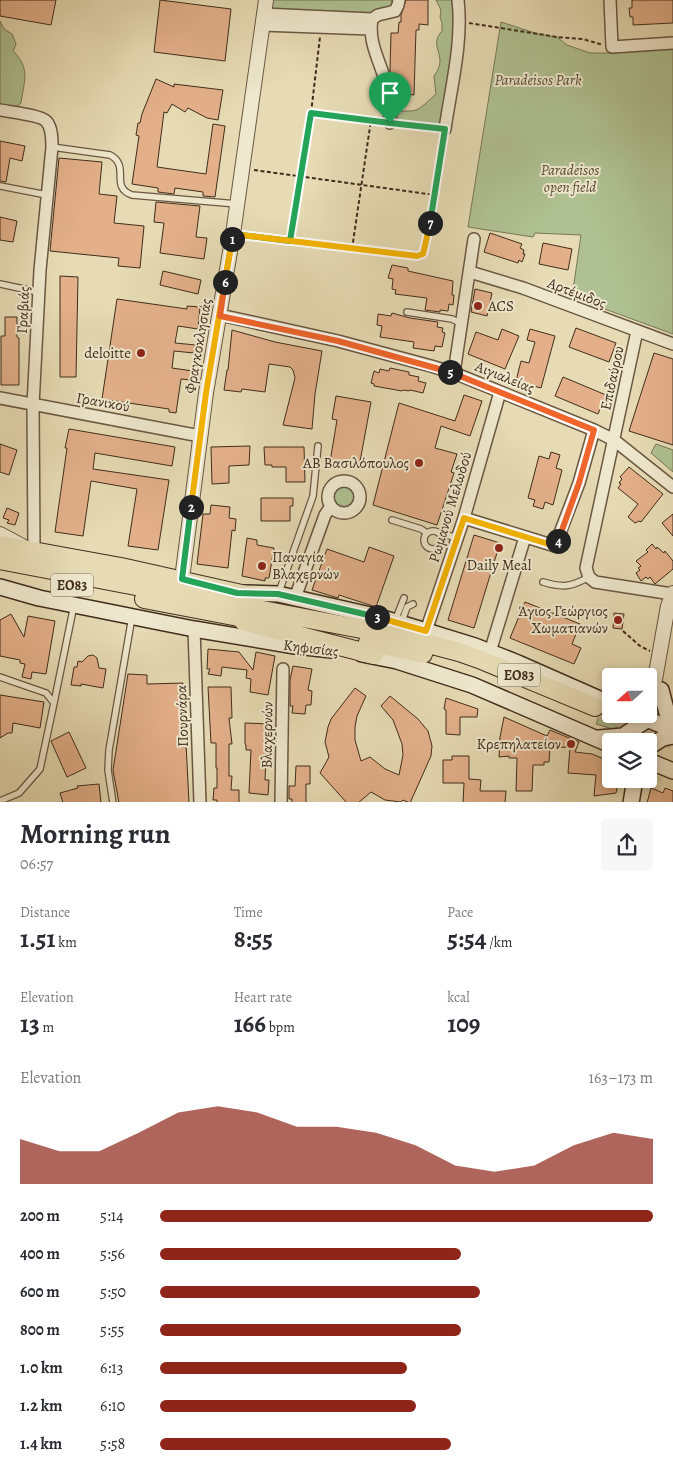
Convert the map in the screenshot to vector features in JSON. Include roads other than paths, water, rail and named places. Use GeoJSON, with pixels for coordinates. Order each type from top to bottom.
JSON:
{"type":"FeatureCollection","features":[{"type":"Feature","properties":{"kind":"main road"},"geometry":{"type":"LineString","coordinates":[[0,545],[182,579],[336,616],[398,627]]}},
{"type":"Feature","properties":{"kind":"main road","name":"Κηφισίας"},"geometry":{"type":"LineString","coordinates":[[0,560],[426,631],[490,652],[598,709]]}},
{"type":"Feature","properties":{"kind":"main road","name":"Κηφισίας"},"geometry":{"type":"LineString","coordinates":[[0,571],[359,640],[454,663],[598,709]]}},
{"type":"Feature","properties":{"kind":"main road","name":"Κηφισίας"},"geometry":{"type":"LineString","coordinates":[[0,587],[39,598],[194,629],[295,646],[374,655],[429,670],[472,685],[602,740]]}},
{"type":"Feature","properties":{"kind":"main road","name":"Κηφισίας"},"geometry":{"type":"LineString","coordinates":[[237,593],[278,594],[398,627],[598,709]]}},
{"type":"Feature","properties":{"kind":"main road"},"geometry":{"type":"LineString","coordinates":[[0,596],[39,598]]}},
{"type":"Feature","properties":{"kind":"main road"},"geometry":{"type":"LineString","coordinates":[[204,611],[374,655]]}},
{"type":"Feature","properties":{"kind":"main road"},"geometry":{"type":"LineString","coordinates":[[661,690],[667,713],[673,722]]}},
{"type":"Feature","properties":{"kind":"main road"},"geometry":{"type":"LineString","coordinates":[[658,722],[673,730]]}},
{"type":"Feature","properties":{"kind":"main road"},"geometry":{"type":"LineString","coordinates":[[596,738],[623,736],[637,723]]}},
{"type":"Feature","properties":{"kind":"main road"},"geometry":{"type":"LineString","coordinates":[[657,742],[663,738],[673,736]]}},
{"type":"Feature","properties":{"kind":"main road"},"geometry":{"type":"LineString","coordinates":[[657,764],[673,771]]}},
{"type":"Feature","properties":{"kind":"main road"},"geometry":{"type":"LineString","coordinates":[[631,802],[633,788]]}},
{"type":"Feature","properties":{"kind":"street","name":"Φραγκοκλησιάς"},"geometry":{"type":"LineString","coordinates":[[182,579],[200,436],[233,234],[266,0]]}},
{"type":"Feature","properties":{"kind":"street"},"geometry":{"type":"LineString","coordinates":[[262,20],[322,28],[371,24],[382,14],[395,11],[398,0]]}},
{"type":"Feature","properties":{"kind":"street"},"geometry":{"type":"LineString","coordinates":[[445,129],[460,22],[458,0]]}},
{"type":"Feature","properties":{"kind":"street"},"geometry":{"type":"LineString","coordinates":[[610,0],[612,47],[673,43]]}},
{"type":"Feature","properties":{"kind":"street"},"geometry":{"type":"LineString","coordinates":[[262,20],[371,24]]}},
{"type":"Feature","properties":{"kind":"street"},"geometry":{"type":"LineString","coordinates":[[371,24],[376,55],[386,80],[390,123]]}},
{"type":"Feature","properties":{"kind":"street","name":"Γραβιάς"},"geometry":{"type":"LineString","coordinates":[[0,110],[45,120],[49,126],[52,147],[38,292],[33,405],[31,550]]}},
{"type":"Feature","properties":{"kind":"street"},"geometry":{"type":"LineString","coordinates":[[454,373],[474,239]]}},
{"type":"Feature","properties":{"kind":"street","name":"Αρτέμιδος"},"geometry":{"type":"LineString","coordinates":[[470,272],[523,288],[673,344]]}},
{"type":"Feature","properties":{"kind":"street","name":"Αιγιαλείας"},"geometry":{"type":"LineString","coordinates":[[220,316],[338,341],[454,373],[614,440],[673,487]]}},
{"type":"Feature","properties":{"kind":"street","name":"Επιδαύρου"},"geometry":{"type":"LineString","coordinates":[[589,577],[586,568],[637,331]]}},
{"type":"Feature","properties":{"kind":"street","name":"Ρωμανού Μελωδού"},"geometry":{"type":"LineString","coordinates":[[426,631],[464,518],[500,392]]}},
{"type":"Feature","properties":{"kind":"street","name":"Γρανικού"},"geometry":{"type":"LineString","coordinates":[[0,398],[200,436]]}},
{"type":"Feature","properties":{"kind":"street"},"geometry":{"type":"LineString","coordinates":[[464,518],[555,546],[579,483],[594,430]]}},
{"type":"Feature","properties":{"kind":"street"},"geometry":{"type":"LineString","coordinates":[[296,598],[325,515],[331,506]]}},
{"type":"Feature","properties":{"kind":"street"},"geometry":{"type":"LineString","coordinates":[[0,534],[31,550]]}},
{"type":"Feature","properties":{"kind":"street"},"geometry":{"type":"LineString","coordinates":[[490,652],[525,537]]}},
{"type":"Feature","properties":{"kind":"street"},"geometry":{"type":"LineString","coordinates":[[589,577],[594,582],[673,594],[668,606],[656,668]]}},
{"type":"Feature","properties":{"kind":"street","name":"Πουρνάρα"},"geometry":{"type":"LineString","coordinates":[[194,629],[200,802]]}},
{"type":"Feature","properties":{"kind":"street"},"geometry":{"type":"LineString","coordinates":[[658,706],[673,631]]}},
{"type":"Feature","properties":{"kind":"street","name":"Βλαχερνών"},"geometry":{"type":"LineString","coordinates":[[280,802],[283,669]]}},
{"type":"Feature","properties":{"kind":"lane"},"geometry":{"type":"LineString","coordinates":[[52,147],[110,155],[115,158],[121,168],[120,185],[126,193],[132,195],[237,204]]}},
{"type":"Feature","properties":{"kind":"lane"},"geometry":{"type":"LineString","coordinates":[[0,186],[47,195]]}},
{"type":"Feature","properties":{"kind":"lane"},"geometry":{"type":"LineString","coordinates":[[0,284],[38,292]]}},
{"type":"Feature","properties":{"kind":"lane"},"geometry":{"type":"LineString","coordinates":[[407,312],[452,320],[462,324]]}},
{"type":"Feature","properties":{"kind":"lane"},"geometry":{"type":"LineString","coordinates":[[278,594],[313,496],[318,446]]}},
{"type":"Feature","properties":{"kind":"lane"},"geometry":{"type":"LineString","coordinates":[[392,520],[421,529],[427,533],[437,532],[456,540]]}},
{"type":"Feature","properties":{"kind":"lane"},"geometry":{"type":"LineString","coordinates":[[437,532],[441,537],[441,544]]}},
{"type":"Feature","properties":{"kind":"lane"},"geometry":{"type":"LineString","coordinates":[[427,533],[424,543],[428,548],[436,549],[441,544],[450,540],[456,540]]}},
{"type":"Feature","properties":{"kind":"lane"},"geometry":{"type":"LineString","coordinates":[[543,582],[562,587],[589,577]]}},
{"type":"Feature","properties":{"kind":"lane"},"geometry":{"type":"LineString","coordinates":[[398,627],[404,598]]}},
{"type":"Feature","properties":{"kind":"lane"},"geometry":{"type":"LineString","coordinates":[[398,627],[407,607],[413,604]]}},
{"type":"Feature","properties":{"kind":"lane"},"geometry":{"type":"LineString","coordinates":[[0,801],[19,793],[40,769],[74,605]]}},
{"type":"Feature","properties":{"kind":"lane"},"geometry":{"type":"LineString","coordinates":[[113,802],[108,770],[108,750],[132,616]]}},
{"type":"Feature","properties":{"kind":"lane"},"geometry":{"type":"LineString","coordinates":[[0,677],[46,693],[54,703]]}},
{"type":"Feature","properties":{"kind":"tunnel"},"geometry":{"type":"LineString","coordinates":[[595,707],[673,741]]}},
{"type":"Feature","properties":{"kind":"place","name":"ACS"},"geometry":{"type":"Point","coordinates":[478,306]}},
{"type":"Feature","properties":{"kind":"place","name":"deloitte"},"geometry":{"type":"Point","coordinates":[141,353]}},
{"type":"Feature","properties":{"kind":"place","name":"ΑΒ Βασιλόπουλος"},"geometry":{"type":"Point","coordinates":[419,463]}},
{"type":"Feature","properties":{"kind":"place","name":"Daily Meal"},"geometry":{"type":"Point","coordinates":[499,548]}},
{"type":"Feature","properties":{"kind":"place","name":"Παναγία Βλαχερνών"},"geometry":{"type":"Point","coordinates":[262,566]}},
{"type":"Feature","properties":{"kind":"place","name":"Άγιος Γεώργιος Χωματιανών"},"geometry":{"type":"Point","coordinates":[618,620]}},
{"type":"Feature","properties":{"kind":"place","name":"Κρεπηλατείον"},"geometry":{"type":"Point","coordinates":[571,744]}},
{"type":"Feature","properties":{"kind":"park label","name":"Paradeisos Park"},"geometry":{"type":"Point","coordinates":[538,80]}},
{"type":"Feature","properties":{"kind":"park label","name":"Paradeisos open field"},"geometry":{"type":"Point","coordinates":[570,178]}}]}
